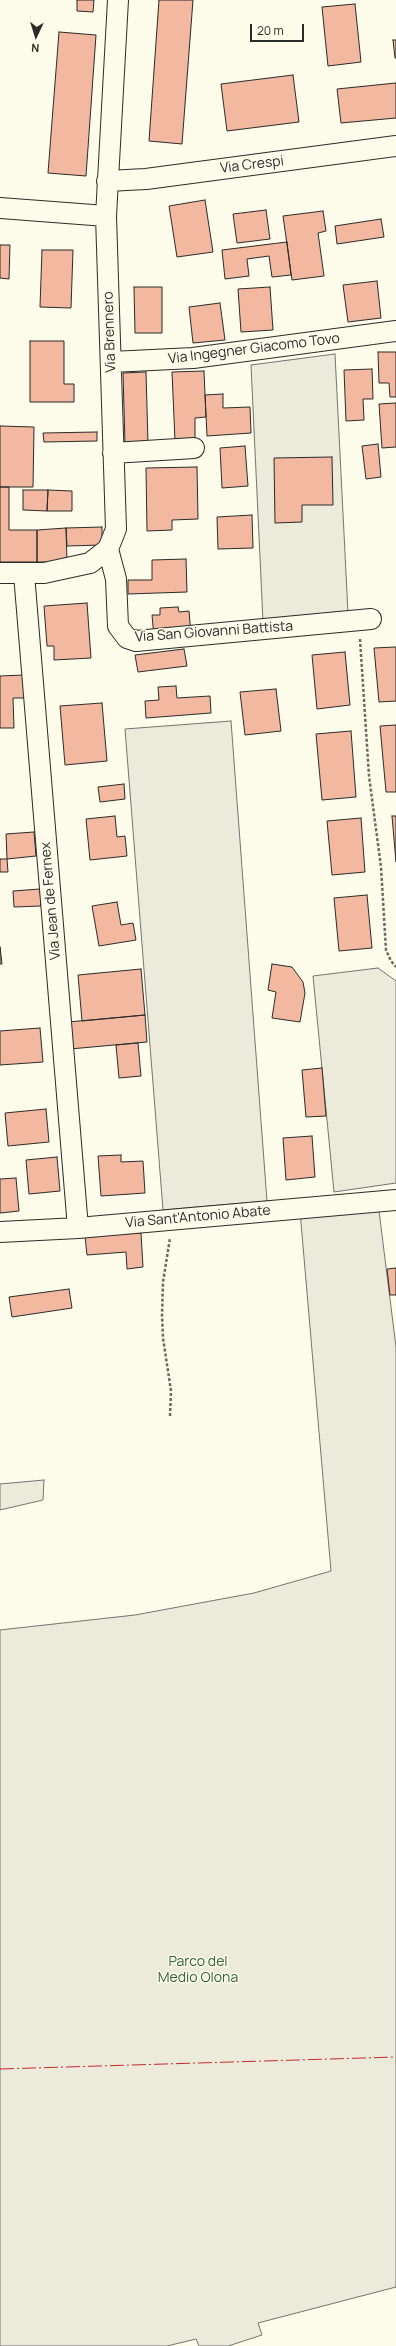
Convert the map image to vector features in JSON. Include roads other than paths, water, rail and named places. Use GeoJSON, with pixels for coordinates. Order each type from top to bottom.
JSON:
{"type":"FeatureCollection","features":[{"type":"Feature","properties":{"kind":"street","name":"Via Brennero"},"geometry":{"type":"LineString","coordinates":[[108,549],[114,539],[116,520],[106,216],[118,0]]}},
{"type":"Feature","properties":{"kind":"street","name":"Via Crespi"},"geometry":{"type":"LineString","coordinates":[[107,181],[141,179],[396,146]]}},
{"type":"Feature","properties":{"kind":"street"},"geometry":{"type":"LineString","coordinates":[[0,208],[106,216]]}},
{"type":"Feature","properties":{"kind":"street","name":"Via Ingegner Giacomo Tovo"},"geometry":{"type":"LineString","coordinates":[[111,362],[178,359],[396,331]]}},
{"type":"Feature","properties":{"kind":"street"},"geometry":{"type":"LineString","coordinates":[[113,453],[194,448]]}},
{"type":"Feature","properties":{"kind":"street"},"geometry":{"type":"LineString","coordinates":[[0,573],[24,574],[80,567],[90,563],[108,549]]}},
{"type":"Feature","properties":{"kind":"street","name":"Via San Giovanni Battista"},"geometry":{"type":"LineString","coordinates":[[108,549],[116,579],[118,626],[127,638],[148,640],[365,620]]}},
{"type":"Feature","properties":{"kind":"street","name":"Via Jean de Fernex"},"geometry":{"type":"LineString","coordinates":[[24,574],[78,1228]]}},
{"type":"Feature","properties":{"kind":"street","name":"Via Sant'Antonio Abate"},"geometry":{"type":"LineString","coordinates":[[0,1232],[78,1228],[396,1200]]}},
{"type":"Feature","properties":{"kind":"park label","name":"Parco del Medio Olona"},"geometry":{"type":"Point","coordinates":[198,1970]}}]}
